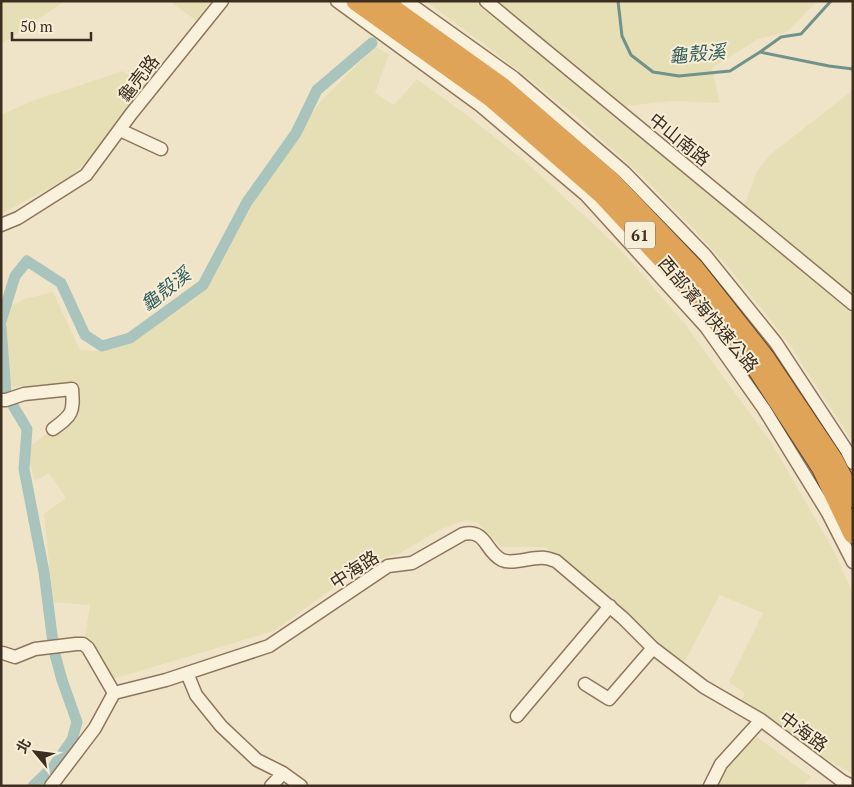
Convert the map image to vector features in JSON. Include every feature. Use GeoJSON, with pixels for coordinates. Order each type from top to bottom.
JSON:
{"type":"FeatureCollection","features":[{"type":"Feature","properties":{"kind":"highway","name":"西部濱海快速公路"},"geometry":{"type":"LineString","coordinates":[[356,1],[492,98],[602,194],[667,264],[756,367],[821,467],[853,534]]}},
{"type":"Feature","properties":{"kind":"highway","name":"西部濱海快速公路"},"geometry":{"type":"LineString","coordinates":[[382,1],[502,86],[612,182],[695,268],[765,358],[834,461],[853,498]]}},
{"type":"Feature","properties":{"kind":"street","name":"龜壳路"},"geometry":{"type":"LineString","coordinates":[[1,225],[18,218],[81,180],[86,175],[222,1]]}},
{"type":"Feature","properties":{"kind":"street"},"geometry":{"type":"LineString","coordinates":[[337,1],[481,106],[586,195],[706,327],[764,409],[828,513],[853,562]]}},
{"type":"Feature","properties":{"kind":"street"},"geometry":{"type":"LineString","coordinates":[[406,1],[514,78],[624,172],[692,242],[776,343],[853,463]]}},
{"type":"Feature","properties":{"kind":"street","name":"中山南路"},"geometry":{"type":"LineString","coordinates":[[486,1],[853,304]]}},
{"type":"Feature","properties":{"kind":"street","name":"龜壳路"},"geometry":{"type":"LineString","coordinates":[[120,130],[161,149]]}},
{"type":"Feature","properties":{"kind":"street"},"geometry":{"type":"LineString","coordinates":[[1,400],[24,394],[72,388],[74,408],[67,418],[52,429]]}},
{"type":"Feature","properties":{"kind":"street","name":"中海路"},"geometry":{"type":"LineString","coordinates":[[114,693],[187,673],[269,646],[388,566],[412,563],[463,534],[471,533],[481,536],[497,556],[504,561],[546,558],[556,561],[624,618],[653,648],[704,687],[761,720],[842,781],[852,786]]}},
{"type":"Feature","properties":{"kind":"street"},"geometry":{"type":"LineString","coordinates":[[517,716],[610,606]]}},
{"type":"Feature","properties":{"kind":"street"},"geometry":{"type":"LineString","coordinates":[[2,652],[15,657],[35,649],[83,644],[88,648],[114,693],[95,728],[51,786]]}},
{"type":"Feature","properties":{"kind":"street"},"geometry":{"type":"LineString","coordinates":[[585,684],[609,699],[653,648]]}},
{"type":"Feature","properties":{"kind":"street"},"geometry":{"type":"LineString","coordinates":[[187,673],[196,695],[221,726],[257,760],[283,772],[301,786]]}},
{"type":"Feature","properties":{"kind":"street","name":"中海路"},"geometry":{"type":"LineString","coordinates":[[710,786],[722,764],[761,720]]}},
{"type":"Feature","properties":{"kind":"street"},"geometry":{"type":"LineString","coordinates":[[271,786],[283,772]]}},
{"type":"Feature","properties":{"kind":"shaded area"},"geometry":{"type":"Polygon","coordinates":[[[1,1],[65,1],[1,44],[1,1]]]}},
{"type":"Feature","properties":{"kind":"shaded area"},"geometry":{"type":"Polygon","coordinates":[[[169,1],[211,1],[197,21],[169,1]]]}},
{"type":"Feature","properties":{"kind":"shaded area"},"geometry":{"type":"Polygon","coordinates":[[[425,1],[474,1],[853,312],[853,446],[843,427],[790,345],[730,269],[692,227],[642,176],[572,113],[484,44],[425,1]]]}},
{"type":"Feature","properties":{"kind":"shaded area"},"geometry":{"type":"Polygon","coordinates":[[[487,1],[817,1],[787,32],[758,39],[712,68],[720,103],[671,101],[617,107],[487,1]]]}},
{"type":"Feature","properties":{"kind":"shaded area"},"geometry":{"type":"Polygon","coordinates":[[[375,47],[389,54],[375,93],[394,105],[417,79],[468,116],[527,163],[620,249],[685,324],[772,444],[834,551],[853,594],[853,774],[786,736],[740,703],[745,693],[729,682],[763,613],[720,595],[684,663],[643,632],[546,547],[501,547],[478,523],[466,520],[439,530],[400,553],[380,559],[357,571],[274,631],[106,681],[83,648],[90,605],[53,602],[44,514],[66,498],[49,473],[35,481],[26,450],[74,411],[73,382],[11,387],[3,340],[5,309],[25,299],[53,292],[80,350],[101,351],[126,345],[195,299],[213,278],[257,196],[302,125],[324,98],[375,47]]]}},
{"type":"Feature","properties":{"kind":"shaded area"},"geometry":{"type":"Polygon","coordinates":[[[123,71],[149,87],[94,154],[68,178],[1,214],[1,115],[32,101],[123,71]]]}},
{"type":"Feature","properties":{"kind":"shaded area"},"geometry":{"type":"Polygon","coordinates":[[[853,90],[853,301],[742,211],[757,171],[771,154],[853,90]]]}},
{"type":"Feature","properties":{"kind":"shaded area"},"geometry":{"type":"Polygon","coordinates":[[[753,734],[811,777],[803,786],[712,786],[753,734]]]}},
{"type":"Feature","properties":{"kind":"waterway","name":"龜殼溪"},"geometry":{"type":"LineString","coordinates":[[618,1],[622,36],[631,55],[653,72],[679,76],[730,71],[760,52],[853,69]]}},
{"type":"Feature","properties":{"kind":"waterway"},"geometry":{"type":"LineString","coordinates":[[760,52],[781,37],[801,34],[831,1]]}},
{"type":"Feature","properties":{"kind":"waterway","name":"龜殼溪"},"geometry":{"type":"LineString","coordinates":[[1,321],[15,276],[27,261],[61,283],[85,335],[102,346],[130,338],[203,285],[247,202],[296,133],[317,90],[372,43]]}},
{"type":"Feature","properties":{"kind":"waterway","name":"龜殼溪"},"geometry":{"type":"LineString","coordinates":[[1,327],[6,394],[27,429],[24,469],[44,572],[54,651],[77,722],[72,740],[53,767],[33,786]]}}]}
